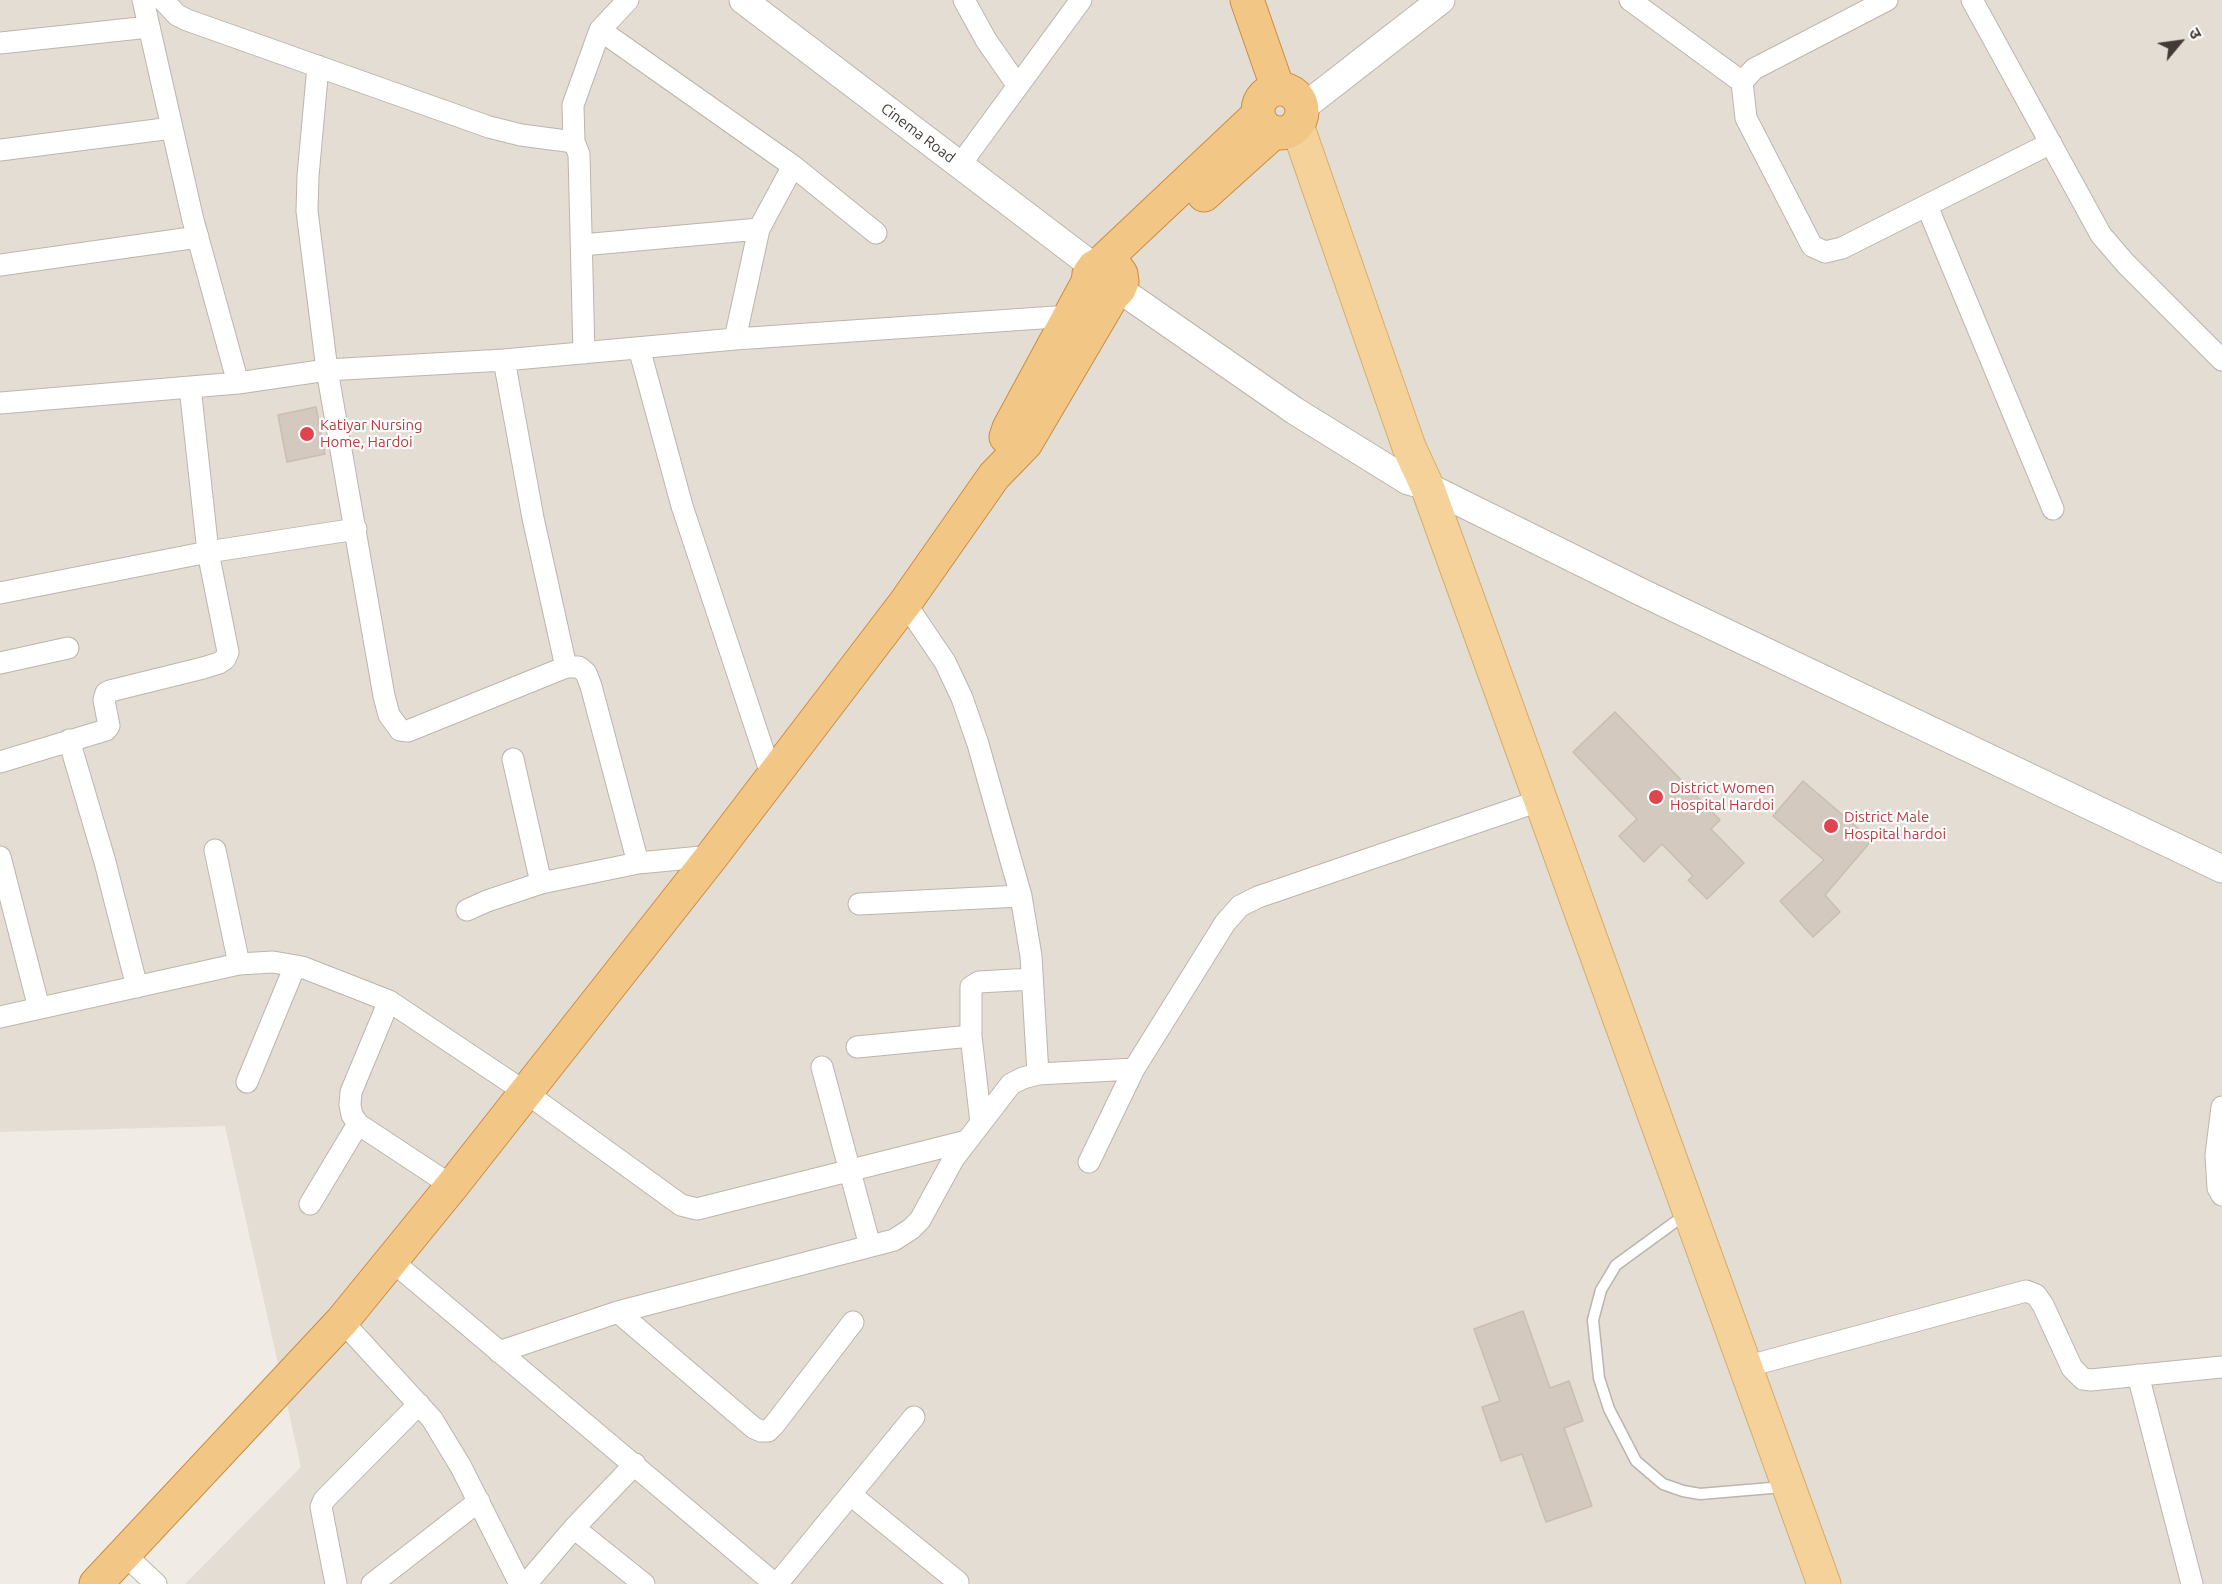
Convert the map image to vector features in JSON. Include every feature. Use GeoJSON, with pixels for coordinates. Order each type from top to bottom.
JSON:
{"type":"FeatureCollection","features":[{"type":"Feature","properties":{"kind":"highway"},"geometry":{"type":"LineString","coordinates":[[994,476],[1009,428],[1070,316],[1106,278],[1284,111],[1246,0]]}},
{"type":"Feature","properties":{"kind":"highway"},"geometry":{"type":"LineString","coordinates":[[96,1584],[342,1321],[452,1186],[712,856],[905,603],[994,476],[1026,443],[1106,278]]}},
{"type":"Feature","properties":{"kind":"main road"},"geometry":{"type":"LineString","coordinates":[[1284,111],[1409,447],[1417,484],[1527,805],[1806,1584]]}},
{"type":"Feature","properties":{"kind":"main road"},"geometry":{"type":"LineString","coordinates":[[1417,484],[1824,1584]]}},
{"type":"Feature","properties":{"kind":"street"},"geometry":{"type":"LineString","coordinates":[[142,0],[198,237],[238,383]]}},
{"type":"Feature","properties":{"kind":"street"},"geometry":{"type":"LineString","coordinates":[[163,0],[177,15],[187,20],[489,127],[521,135],[574,142]]}},
{"type":"Feature","properties":{"kind":"street"},"geometry":{"type":"LineString","coordinates":[[584,353],[579,154],[574,142],[573,105],[600,30],[628,0]]}},
{"type":"Feature","properties":{"kind":"street","name":"Cinema Road"},"geometry":{"type":"LineString","coordinates":[[743,0],[1106,278],[1295,411],[1417,484],[2222,869]]}},
{"type":"Feature","properties":{"kind":"street"},"geometry":{"type":"LineString","coordinates":[[964,0],[986,40],[1018,86]]}},
{"type":"Feature","properties":{"kind":"street"},"geometry":{"type":"LineString","coordinates":[[960,165],[1081,0]]}},
{"type":"Feature","properties":{"kind":"street"},"geometry":{"type":"LineString","coordinates":[[1284,111],[1415,0]]}},
{"type":"Feature","properties":{"kind":"street"},"geometry":{"type":"LineString","coordinates":[[1284,111],[1441,0]]}},
{"type":"Feature","properties":{"kind":"street"},"geometry":{"type":"LineString","coordinates":[[1630,0],[1742,82],[1746,118],[1812,246],[1825,252],[1842,248],[2051,144]]}},
{"type":"Feature","properties":{"kind":"street"},"geometry":{"type":"LineString","coordinates":[[1742,82],[1754,69],[1887,0]]}},
{"type":"Feature","properties":{"kind":"street"},"geometry":{"type":"LineString","coordinates":[[1972,0],[2101,235],[2126,264],[2222,360]]}},
{"type":"Feature","properties":{"kind":"street"},"geometry":{"type":"LineString","coordinates":[[0,43],[149,27]]}},
{"type":"Feature","properties":{"kind":"street"},"geometry":{"type":"LineString","coordinates":[[600,30],[793,166],[876,233]]}},
{"type":"Feature","properties":{"kind":"street"},"geometry":{"type":"LineString","coordinates":[[318,66],[308,176],[308,211],[327,370],[389,715],[400,730],[408,731],[566,667],[579,667],[586,673],[638,863]]}},
{"type":"Feature","properties":{"kind":"street"},"geometry":{"type":"LineString","coordinates":[[0,150],[172,128]]}},
{"type":"Feature","properties":{"kind":"street"},"geometry":{"type":"LineString","coordinates":[[735,339],[759,229],[793,166]]}},
{"type":"Feature","properties":{"kind":"street"},"geometry":{"type":"LineString","coordinates":[[1927,206],[2053,509]]}},
{"type":"Feature","properties":{"kind":"street"},"geometry":{"type":"LineString","coordinates":[[582,245],[759,229]]}},
{"type":"Feature","properties":{"kind":"street"},"geometry":{"type":"LineString","coordinates":[[0,265],[198,237]]}},
{"type":"Feature","properties":{"kind":"street"},"geometry":{"type":"LineString","coordinates":[[0,403],[238,383],[327,370],[504,360],[735,339],[1070,316]]}},
{"type":"Feature","properties":{"kind":"street"},"geometry":{"type":"LineString","coordinates":[[639,348],[682,506],[772,777]]}},
{"type":"Feature","properties":{"kind":"street"},"geometry":{"type":"LineString","coordinates":[[504,360],[533,518],[566,667]]}},
{"type":"Feature","properties":{"kind":"street"},"geometry":{"type":"LineString","coordinates":[[0,762],[106,730],[109,726],[104,700],[106,693],[110,691],[203,668],[225,659],[228,652],[208,552],[190,387]]}},
{"type":"Feature","properties":{"kind":"street"},"geometry":{"type":"LineString","coordinates":[[0,593],[208,552],[356,529]]}},
{"type":"Feature","properties":{"kind":"street"},"geometry":{"type":"LineString","coordinates":[[905,603],[945,662],[962,698],[978,744],[1021,896],[1030,956],[1038,1074]]}},
{"type":"Feature","properties":{"kind":"street"},"geometry":{"type":"LineString","coordinates":[[0,663],[68,648]]}},
{"type":"Feature","properties":{"kind":"street"},"geometry":{"type":"LineString","coordinates":[[69,740],[105,862],[137,987]]}},
{"type":"Feature","properties":{"kind":"street"},"geometry":{"type":"LineString","coordinates":[[513,759],[542,883]]}},
{"type":"Feature","properties":{"kind":"street"},"geometry":{"type":"LineString","coordinates":[[1089,1162],[1134,1069],[1225,923],[1240,906],[1258,897],[1527,805]]}},
{"type":"Feature","properties":{"kind":"street"},"geometry":{"type":"LineString","coordinates":[[215,850],[238,964]]}},
{"type":"Feature","properties":{"kind":"street"},"geometry":{"type":"LineString","coordinates":[[467,910],[542,883],[638,863],[712,856]]}},
{"type":"Feature","properties":{"kind":"street"},"geometry":{"type":"LineString","coordinates":[[0,857],[9,925],[39,1008]]}},
{"type":"Feature","properties":{"kind":"street"},"geometry":{"type":"LineString","coordinates":[[859,904],[1021,896]]}},
{"type":"Feature","properties":{"kind":"street"},"geometry":{"type":"LineString","coordinates":[[0,1017],[238,964],[273,962],[294,966],[389,1001],[525,1092],[681,1205],[697,1209],[967,1141]]}},
{"type":"Feature","properties":{"kind":"street"},"geometry":{"type":"LineString","coordinates":[[247,1082],[294,966]]}},
{"type":"Feature","properties":{"kind":"street"},"geometry":{"type":"LineString","coordinates":[[981,1123],[971,1036],[971,987],[979,982],[1032,979]]}},
{"type":"Feature","properties":{"kind":"street"},"geometry":{"type":"LineString","coordinates":[[389,1001],[351,1092],[350,1105],[358,1124],[452,1186]]}},
{"type":"Feature","properties":{"kind":"street"},"geometry":{"type":"LineString","coordinates":[[857,1047],[971,1036]]}},
{"type":"Feature","properties":{"kind":"street"},"geometry":{"type":"LineString","coordinates":[[822,1067],[870,1246]]}},
{"type":"Feature","properties":{"kind":"street"},"geometry":{"type":"LineString","coordinates":[[500,1352],[618,1312],[894,1240],[920,1220],[954,1158],[1011,1084],[1038,1074],[1134,1069]]}},
{"type":"Feature","properties":{"kind":"street"},"geometry":{"type":"LineString","coordinates":[[2222,1107],[2216,1155],[2218,1188],[2222,1195]]}},
{"type":"Feature","properties":{"kind":"street"},"geometry":{"type":"LineString","coordinates":[[310,1204],[358,1124]]}},
{"type":"Feature","properties":{"kind":"street"},"geometry":{"type":"LineString","coordinates":[[392,1261],[776,1584],[914,1418]]}},
{"type":"Feature","properties":{"kind":"street"},"geometry":{"type":"LineString","coordinates":[[1745,1368],[2026,1291],[2036,1295],[2043,1305],[2072,1368],[2083,1379],[2222,1367]]}},
{"type":"Feature","properties":{"kind":"street"},"geometry":{"type":"LineString","coordinates":[[618,1312],[754,1428],[761,1431],[768,1431],[774,1425],[853,1322]]}},
{"type":"Feature","properties":{"kind":"street"},"geometry":{"type":"LineString","coordinates":[[342,1321],[419,1404],[438,1429],[479,1501],[520,1584]]}},
{"type":"Feature","properties":{"kind":"street"},"geometry":{"type":"LineString","coordinates":[[2138,1375],[2192,1584]]}},
{"type":"Feature","properties":{"kind":"street"},"geometry":{"type":"LineString","coordinates":[[336,1584],[321,1507],[324,1500],[419,1404]]}},
{"type":"Feature","properties":{"kind":"street"},"geometry":{"type":"LineString","coordinates":[[526,1584],[574,1528],[635,1464]]}},
{"type":"Feature","properties":{"kind":"street"},"geometry":{"type":"LineString","coordinates":[[851,1495],[958,1582]]}},
{"type":"Feature","properties":{"kind":"street"},"geometry":{"type":"LineString","coordinates":[[372,1584],[479,1501]]}},
{"type":"Feature","properties":{"kind":"street"},"geometry":{"type":"LineString","coordinates":[[574,1528],[644,1584]]}},
{"type":"Feature","properties":{"kind":"street"},"geometry":{"type":"LineString","coordinates":[[124,1554],[156,1584]]}},
{"type":"Feature","properties":{"kind":"lane"},"geometry":{"type":"LineString","coordinates":[[1675,1222],[1616,1265],[1600,1290],[1593,1320],[1599,1378],[1609,1409],[1636,1461],[1663,1484],[1700,1494],[1771,1488]]}},
{"type":"Feature","properties":{"kind":"shaded area"},"geometry":{"type":"Polygon","coordinates":[[[0,0],[2222,0],[2222,1584],[185,1584],[301,1467],[225,1126],[0,1132],[0,0]]]}},
{"type":"Feature","properties":{"kind":"building"},"geometry":{"type":"Polygon","coordinates":[[[316,407],[325,454],[287,462],[278,415],[316,407]]]}},
{"type":"Feature","properties":{"kind":"building"},"geometry":{"type":"Polygon","coordinates":[[[1615,712],[1720,820],[1711,829],[1744,863],[1707,899],[1688,880],[1693,876],[1662,844],[1644,862],[1619,836],[1637,819],[1573,752],[1615,712]]]}},
{"type":"Feature","properties":{"kind":"building"},"geometry":{"type":"Polygon","coordinates":[[[1803,781],[1872,840],[1825,895],[1840,912],[1813,937],[1780,901],[1824,860],[1773,816],[1803,781]]]}},
{"type":"Feature","properties":{"kind":"building"},"geometry":{"type":"Polygon","coordinates":[[[1523,1311],[1550,1388],[1569,1381],[1583,1421],[1564,1428],[1592,1506],[1546,1522],[1522,1454],[1501,1461],[1482,1407],[1500,1401],[1474,1329],[1523,1311]]]}},
{"type":"Feature","properties":{"kind":"place","name":"Katiyar Nursing Home, Hardoi"},"geometry":{"type":"Point","coordinates":[307,434]}},
{"type":"Feature","properties":{"kind":"place","name":"District Women Hospital Hardoi"},"geometry":{"type":"Point","coordinates":[1656,797]}},
{"type":"Feature","properties":{"kind":"place","name":"District Male Hospital hardoi"},"geometry":{"type":"Point","coordinates":[1831,826]}}]}
